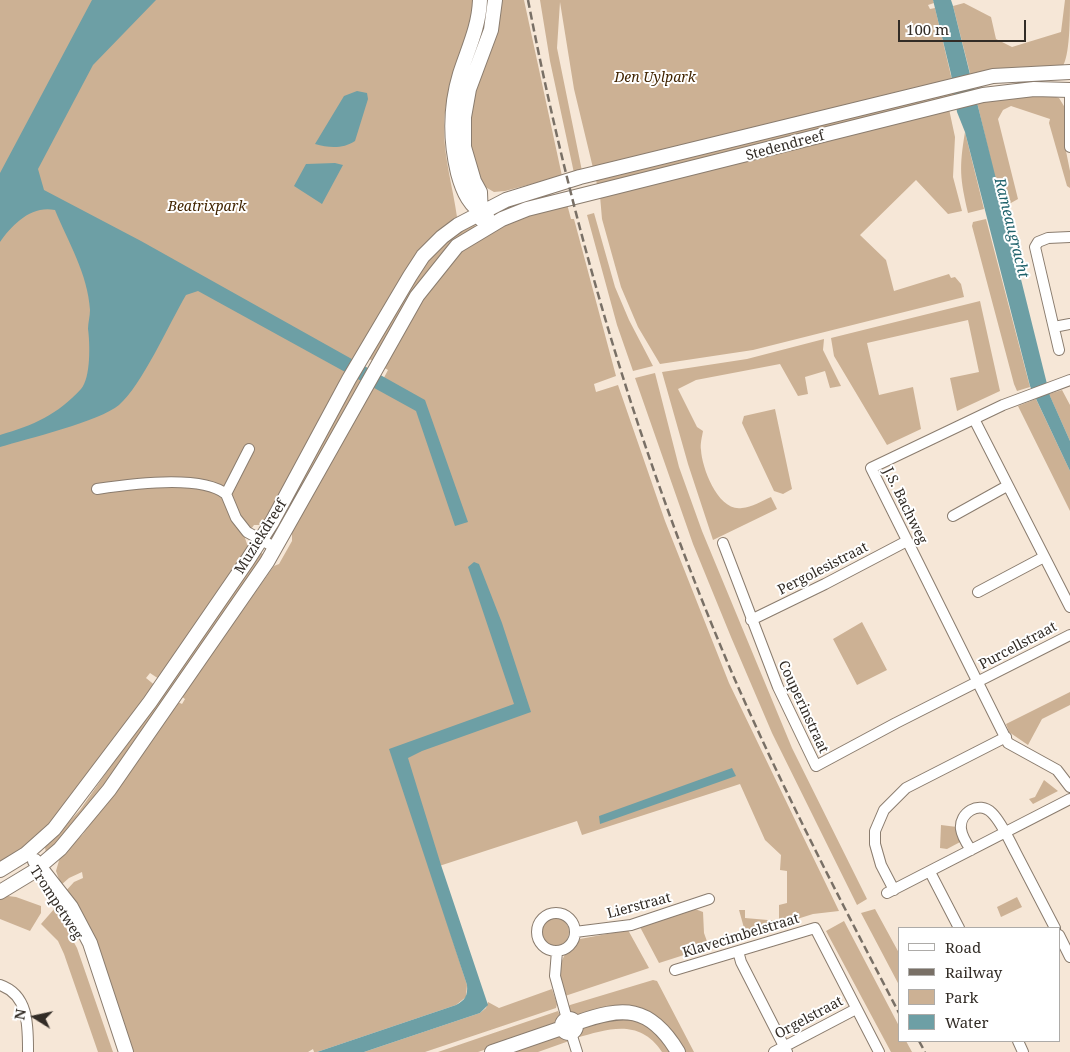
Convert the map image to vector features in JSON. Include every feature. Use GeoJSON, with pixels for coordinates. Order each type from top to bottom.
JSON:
{"type":"FeatureCollection","features":[{"type":"Feature","properties":{"kind":"main road"},"geometry":{"type":"LineString","coordinates":[[460,224],[466,198],[454,156],[453,109],[460,74],[477,26],[480,0]]}},
{"type":"Feature","properties":{"kind":"main road"},"geometry":{"type":"LineString","coordinates":[[476,233],[480,224],[480,192],[474,181],[464,147],[464,117],[469,89],[491,30],[495,0]]}},
{"type":"Feature","properties":{"kind":"main road","name":"Stedendreef"},"geometry":{"type":"LineString","coordinates":[[506,200],[580,178],[933,90],[980,80],[1028,73],[1070,72]]}},
{"type":"Feature","properties":{"kind":"main road","name":"Stedendreef"},"geometry":{"type":"LineString","coordinates":[[476,233],[502,219],[527,210],[983,95],[1034,89],[1070,90]]}},
{"type":"Feature","properties":{"kind":"main road"},"geometry":{"type":"LineString","coordinates":[[480,192],[506,200]]}},
{"type":"Feature","properties":{"kind":"main road"},"geometry":{"type":"LineString","coordinates":[[466,198],[481,212],[488,216],[502,219]]}},
{"type":"Feature","properties":{"kind":"main road","name":"Muziekdreef"},"geometry":{"type":"LineString","coordinates":[[0,870],[26,854],[54,829],[150,702],[261,540],[348,379],[423,256],[442,237],[460,224],[506,200]]}},
{"type":"Feature","properties":{"kind":"main road","name":"Muziekdreef"},"geometry":{"type":"LineString","coordinates":[[0,892],[37,869],[60,849],[109,790],[276,548],[381,358],[430,277],[457,246],[476,233]]}},
{"type":"Feature","properties":{"kind":"main road","name":"Trompetweg"},"geometry":{"type":"LineString","coordinates":[[26,854],[83,945],[119,1052]]}},
{"type":"Feature","properties":{"kind":"main road","name":"Trompetweg"},"geometry":{"type":"LineString","coordinates":[[37,869],[71,907],[90,943],[126,1052]]}},
{"type":"Feature","properties":{"kind":"main road"},"geometry":{"type":"LineString","coordinates":[[492,1052],[616,1012],[634,1013],[658,1025],[678,1052]]}},
{"type":"Feature","properties":{"kind":"street"},"geometry":{"type":"LineString","coordinates":[[1070,90],[1070,147]]}},
{"type":"Feature","properties":{"kind":"street"},"geometry":{"type":"LineString","coordinates":[[1059,350],[1036,248],[1038,242],[1048,238],[1070,237]]}},
{"type":"Feature","properties":{"kind":"street"},"geometry":{"type":"LineString","coordinates":[[1054,327],[1070,324]]}},
{"type":"Feature","properties":{"kind":"street","name":"J.S. Bachweg"},"geometry":{"type":"LineString","coordinates":[[1006,737],[871,468],[974,419],[1070,380]]}},
{"type":"Feature","properties":{"kind":"street"},"geometry":{"type":"LineString","coordinates":[[974,419],[1070,607]]}},
{"type":"Feature","properties":{"kind":"street"},"geometry":{"type":"LineString","coordinates":[[226,494],[249,449]]}},
{"type":"Feature","properties":{"kind":"street"},"geometry":{"type":"LineString","coordinates":[[97,489],[124,485],[194,483],[217,487],[226,494],[241,526],[247,532],[276,548]]}},
{"type":"Feature","properties":{"kind":"street"},"geometry":{"type":"LineString","coordinates":[[952,516],[1008,486]]}},
{"type":"Feature","properties":{"kind":"street","name":"Pergolesistraat"},"geometry":{"type":"LineString","coordinates":[[751,620],[907,541]]}},
{"type":"Feature","properties":{"kind":"street","name":"Couperinstraat"},"geometry":{"type":"LineString","coordinates":[[722,543],[778,687],[816,766],[978,682]]}},
{"type":"Feature","properties":{"kind":"street"},"geometry":{"type":"LineString","coordinates":[[978,592],[1044,557]]}},
{"type":"Feature","properties":{"kind":"street","name":"Purcellstraat"},"geometry":{"type":"LineString","coordinates":[[978,682],[1070,634]]}},
{"type":"Feature","properties":{"kind":"street"},"geometry":{"type":"LineString","coordinates":[[1070,786],[1057,770],[1008,743],[1006,737],[906,788],[884,810],[875,831],[875,844],[890,892],[1070,800]]}},
{"type":"Feature","properties":{"kind":"street"},"geometry":{"type":"LineString","coordinates":[[970,850],[961,829],[963,818],[970,810],[982,808],[991,812],[1006,834],[1054,927]]}},
{"type":"Feature","properties":{"kind":"street"},"geometry":{"type":"LineString","coordinates":[[930,872],[958,927]]}},
{"type":"Feature","properties":{"kind":"street","name":"Lierstraat"},"geometry":{"type":"LineString","coordinates":[[575,932],[631,925],[708,899]]}},
{"type":"Feature","properties":{"kind":"street"},"geometry":{"type":"LineString","coordinates":[[562,914],[572,921],[575,932],[571,943],[567,947],[556,951],[543,946],[539,939],[539,925],[549,915],[562,914]]}},
{"type":"Feature","properties":{"kind":"street","name":"Klavecimbelstraat"},"geometry":{"type":"LineString","coordinates":[[675,970],[815,928],[856,1009]]}},
{"type":"Feature","properties":{"kind":"street"},"geometry":{"type":"LineString","coordinates":[[1060,937],[1070,957]]}},
{"type":"Feature","properties":{"kind":"street"},"geometry":{"type":"LineString","coordinates":[[556,951],[555,976],[577,1052]]}},
{"type":"Feature","properties":{"kind":"street"},"geometry":{"type":"LineString","coordinates":[[738,951],[786,1050]]}},
{"type":"Feature","properties":{"kind":"street"},"geometry":{"type":"LineString","coordinates":[[0,985],[13,992],[23,1004],[28,1031],[28,1052]]}},
{"type":"Feature","properties":{"kind":"street"},"geometry":{"type":"LineString","coordinates":[[856,1009],[879,1052]]}},
{"type":"Feature","properties":{"kind":"street","name":"Orgelstraat"},"geometry":{"type":"LineString","coordinates":[[774,1052],[786,1050],[856,1009]]}},
{"type":"Feature","properties":{"kind":"green space","name":"Beatrixpark"},"geometry":{"type":"Polygon","coordinates":[[[0,0],[476,0],[476,6],[451,83],[445,114],[445,151],[457,217],[453,225],[439,236],[262,525],[254,525],[245,538],[249,550],[159,679],[150,673],[146,678],[157,687],[57,827],[0,866],[0,0]]]}},
{"type":"Feature","properties":{"kind":"green space"},"geometry":{"type":"Polygon","coordinates":[[[499,0],[524,0],[562,176],[505,191],[494,192],[482,185],[474,170],[467,117],[499,0]]]}},
{"type":"Feature","properties":{"kind":"green space","name":"Den Uylpark"},"geometry":{"type":"Polygon","coordinates":[[[540,0],[933,0],[934,3],[928,5],[930,9],[935,8],[952,80],[593,168],[574,89],[560,2],[557,48],[582,171],[574,173],[550,61],[540,0]]]}},
{"type":"Feature","properties":{"kind":"green space"},"geometry":{"type":"Polygon","coordinates":[[[1065,0],[1070,0],[1070,26],[1067,55],[1062,67],[971,77],[953,6],[964,3],[991,17],[996,39],[1012,47],[1061,32],[1065,0]]]}},
{"type":"Feature","properties":{"kind":"green space"},"geometry":{"type":"Polygon","coordinates":[[[953,88],[955,99],[598,189],[596,180],[953,88]]]}},
{"type":"Feature","properties":{"kind":"green space"},"geometry":{"type":"Polygon","coordinates":[[[1045,93],[1059,98],[1067,111],[1066,151],[1070,171],[1070,188],[1067,186],[1049,123],[1050,119],[1011,106],[1003,110],[998,119],[1018,199],[1002,208],[977,102],[1045,93]]]}},
{"type":"Feature","properties":{"kind":"green space"},"geometry":{"type":"Polygon","coordinates":[[[949,109],[955,137],[953,177],[962,211],[948,214],[916,180],[860,235],[886,260],[894,291],[949,274],[951,278],[955,277],[961,284],[964,297],[753,350],[660,364],[638,327],[621,287],[602,219],[600,196],[949,109]]]}},
{"type":"Feature","properties":{"kind":"green space"},"geometry":{"type":"Polygon","coordinates":[[[965,132],[984,209],[968,213],[961,173],[965,132]]]}},
{"type":"Feature","properties":{"kind":"green space"},"geometry":{"type":"Polygon","coordinates":[[[567,204],[571,219],[574,219],[616,376],[594,384],[596,392],[618,385],[665,521],[729,683],[839,911],[813,914],[746,935],[739,910],[745,910],[745,918],[779,921],[779,905],[787,903],[787,871],[780,870],[781,855],[765,840],[740,784],[582,835],[577,821],[430,869],[467,985],[466,997],[456,1005],[317,1052],[314,1052],[313,1049],[308,1052],[131,1052],[63,894],[74,882],[83,878],[82,872],[69,878],[61,885],[56,871],[60,857],[83,834],[178,702],[182,704],[185,699],[181,696],[274,566],[279,564],[292,541],[292,533],[303,512],[373,386],[378,389],[388,370],[383,367],[423,292],[438,273],[454,258],[486,234],[524,217],[567,204]]]}},
{"type":"Feature","properties":{"kind":"green space"},"geometry":{"type":"Polygon","coordinates":[[[594,213],[615,287],[629,320],[653,366],[633,371],[617,325],[587,215],[594,213]]]}},
{"type":"Feature","properties":{"kind":"green space"},"geometry":{"type":"Polygon","coordinates":[[[986,219],[1030,387],[1017,391],[972,226],[973,222],[986,219]]]}},
{"type":"Feature","properties":{"kind":"green space"},"geometry":{"type":"Polygon","coordinates":[[[477,223],[473,229],[430,268],[375,362],[367,358],[412,277],[450,235],[477,223]]]}},
{"type":"Feature","properties":{"kind":"green space"},"geometry":{"type":"Polygon","coordinates":[[[980,301],[1000,391],[957,411],[950,378],[979,372],[968,320],[867,343],[879,395],[913,387],[921,429],[887,445],[834,356],[831,338],[980,301]]]}},
{"type":"Feature","properties":{"kind":"green space"},"geometry":{"type":"Polygon","coordinates":[[[824,339],[823,350],[841,386],[830,388],[825,371],[805,377],[808,394],[798,396],[780,364],[696,380],[678,389],[697,427],[703,431],[701,445],[704,467],[719,496],[733,507],[742,508],[771,497],[777,509],[713,540],[688,464],[662,372],[747,359],[824,339]]]}},
{"type":"Feature","properties":{"kind":"green space"},"geometry":{"type":"Polygon","coordinates":[[[655,373],[679,467],[702,531],[792,748],[867,899],[857,905],[772,733],[693,544],[635,378],[655,373]]]}},
{"type":"Feature","properties":{"kind":"green space"},"geometry":{"type":"Polygon","coordinates":[[[356,377],[365,381],[279,534],[276,531],[277,525],[356,377]]]}},
{"type":"Feature","properties":{"kind":"green space"},"geometry":{"type":"Polygon","coordinates":[[[1062,390],[1070,405],[1070,441],[1049,394],[1062,390]]]}},
{"type":"Feature","properties":{"kind":"green space"},"geometry":{"type":"Polygon","coordinates":[[[1036,399],[1070,471],[1070,511],[1018,406],[1036,399]]]}},
{"type":"Feature","properties":{"kind":"green space"},"geometry":{"type":"Polygon","coordinates":[[[775,409],[792,489],[783,494],[774,491],[742,423],[744,416],[775,409]]]}},
{"type":"Feature","properties":{"kind":"green space"},"geometry":{"type":"Polygon","coordinates":[[[261,553],[265,555],[91,810],[46,853],[45,847],[80,810],[261,553]]]}},
{"type":"Feature","properties":{"kind":"green space"},"geometry":{"type":"Polygon","coordinates":[[[862,622],[887,670],[857,685],[833,639],[862,622]]]}},
{"type":"Feature","properties":{"kind":"green space"},"geometry":{"type":"Polygon","coordinates":[[[1070,692],[1070,705],[1042,719],[1028,745],[1009,732],[1006,724],[1070,692]]]}},
{"type":"Feature","properties":{"kind":"green space"},"geometry":{"type":"Polygon","coordinates":[[[1044,780],[1058,791],[1033,804],[1029,799],[1035,797],[1044,780]]]}},
{"type":"Feature","properties":{"kind":"green space"},"geometry":{"type":"Polygon","coordinates":[[[941,825],[957,827],[962,841],[947,849],[940,848],[941,825]]]}},
{"type":"Feature","properties":{"kind":"green space"},"geometry":{"type":"Polygon","coordinates":[[[0,895],[16,897],[41,906],[41,913],[30,931],[0,919],[0,895]]]}},
{"type":"Feature","properties":{"kind":"green space"},"geometry":{"type":"Polygon","coordinates":[[[1017,897],[1022,907],[1001,917],[997,907],[1017,897]]]}},
{"type":"Feature","properties":{"kind":"green space"},"geometry":{"type":"Polygon","coordinates":[[[55,908],[77,948],[113,1052],[98,1052],[64,954],[58,941],[41,924],[55,908]]]}},
{"type":"Feature","properties":{"kind":"green space"},"geometry":{"type":"Polygon","coordinates":[[[695,909],[703,912],[704,933],[709,947],[659,963],[640,927],[695,909]]]}},
{"type":"Feature","properties":{"kind":"green space"},"geometry":{"type":"Polygon","coordinates":[[[875,909],[898,951],[898,983],[861,913],[875,909]]]}},
{"type":"Feature","properties":{"kind":"green space"},"geometry":{"type":"Polygon","coordinates":[[[555,918],[565,922],[569,932],[565,942],[555,946],[545,942],[541,932],[545,922],[555,918]]]}},
{"type":"Feature","properties":{"kind":"green space"},"geometry":{"type":"Polygon","coordinates":[[[844,921],[898,1024],[898,1042],[907,1042],[912,1052],[891,1052],[826,931],[844,921]]]}},
{"type":"Feature","properties":{"kind":"green space"},"geometry":{"type":"Polygon","coordinates":[[[628,930],[649,968],[562,997],[559,986],[559,967],[565,954],[580,939],[628,930]]]}},
{"type":"Feature","properties":{"kind":"green space"},"geometry":{"type":"Polygon","coordinates":[[[653,980],[657,981],[694,1052],[682,1052],[655,1016],[576,1018],[569,1015],[567,1008],[570,1005],[653,980]]]}},
{"type":"Feature","properties":{"kind":"green space"},"geometry":{"type":"Polygon","coordinates":[[[552,989],[557,1004],[556,1008],[425,1052],[364,1052],[480,1013],[486,1008],[488,1002],[499,1008],[552,989]]]}},
{"type":"Feature","properties":{"kind":"green space"},"geometry":{"type":"Polygon","coordinates":[[[558,1011],[561,1018],[555,1026],[478,1052],[438,1052],[558,1011]]]}},
{"type":"Feature","properties":{"kind":"green space"},"geometry":{"type":"Polygon","coordinates":[[[631,1019],[649,1026],[672,1052],[662,1052],[644,1034],[633,1030],[612,1030],[576,1038],[579,1028],[601,1020],[631,1019]]]}},
{"type":"Feature","properties":{"kind":"green space"},"geometry":{"type":"Polygon","coordinates":[[[561,1035],[569,1041],[538,1052],[505,1052],[561,1035]]]}},
{"type":"Feature","properties":{"kind":"water"},"geometry":{"type":"Polygon","coordinates":[[[92,0],[156,0],[93,65],[38,169],[44,190],[141,241],[425,400],[468,522],[455,526],[416,411],[198,291],[186,295],[146,369],[128,396],[119,405],[110,411],[80,423],[0,447],[0,435],[34,423],[63,406],[81,389],[87,377],[90,310],[86,284],[77,258],[55,210],[46,209],[30,213],[16,223],[0,242],[0,173],[92,0]]]}},
{"type":"Feature","properties":{"kind":"water"},"geometry":{"type":"Polygon","coordinates":[[[933,0],[951,0],[953,6],[1050,396],[1070,441],[1070,471],[1030,386],[965,132],[957,112],[951,74],[933,0]]]}},
{"type":"Feature","properties":{"kind":"water"},"geometry":{"type":"Polygon","coordinates":[[[357,91],[367,93],[368,99],[355,141],[336,147],[315,144],[344,96],[357,91]]]}},
{"type":"Feature","properties":{"kind":"water"},"geometry":{"type":"Polygon","coordinates":[[[335,163],[343,165],[322,204],[294,186],[306,164],[335,163]]]}},
{"type":"Feature","properties":{"kind":"water"},"geometry":{"type":"Polygon","coordinates":[[[474,562],[479,564],[502,623],[531,712],[422,751],[408,758],[441,865],[488,1005],[480,1013],[364,1052],[317,1052],[456,1005],[464,999],[467,992],[467,985],[389,749],[514,704],[468,567],[474,562]]]}},
{"type":"Feature","properties":{"kind":"water"},"geometry":{"type":"Polygon","coordinates":[[[732,768],[736,776],[600,824],[599,816],[732,768]]]}},
{"type":"Feature","properties":{"kind":"railway"},"geometry":{"type":"LineString","coordinates":[[528,0],[565,170],[587,254],[611,338],[665,503],[696,585],[748,710],[811,841],[898,1011]]}},
{"type":"Feature","properties":{"kind":"railway"},"geometry":{"type":"LineString","coordinates":[[920,1042],[925,1052]]}},
{"type":"Feature","properties":{"kind":"water label","name":"Rameaugracht"},"geometry":{"type":"Point","coordinates":[1011,228]}}]}
